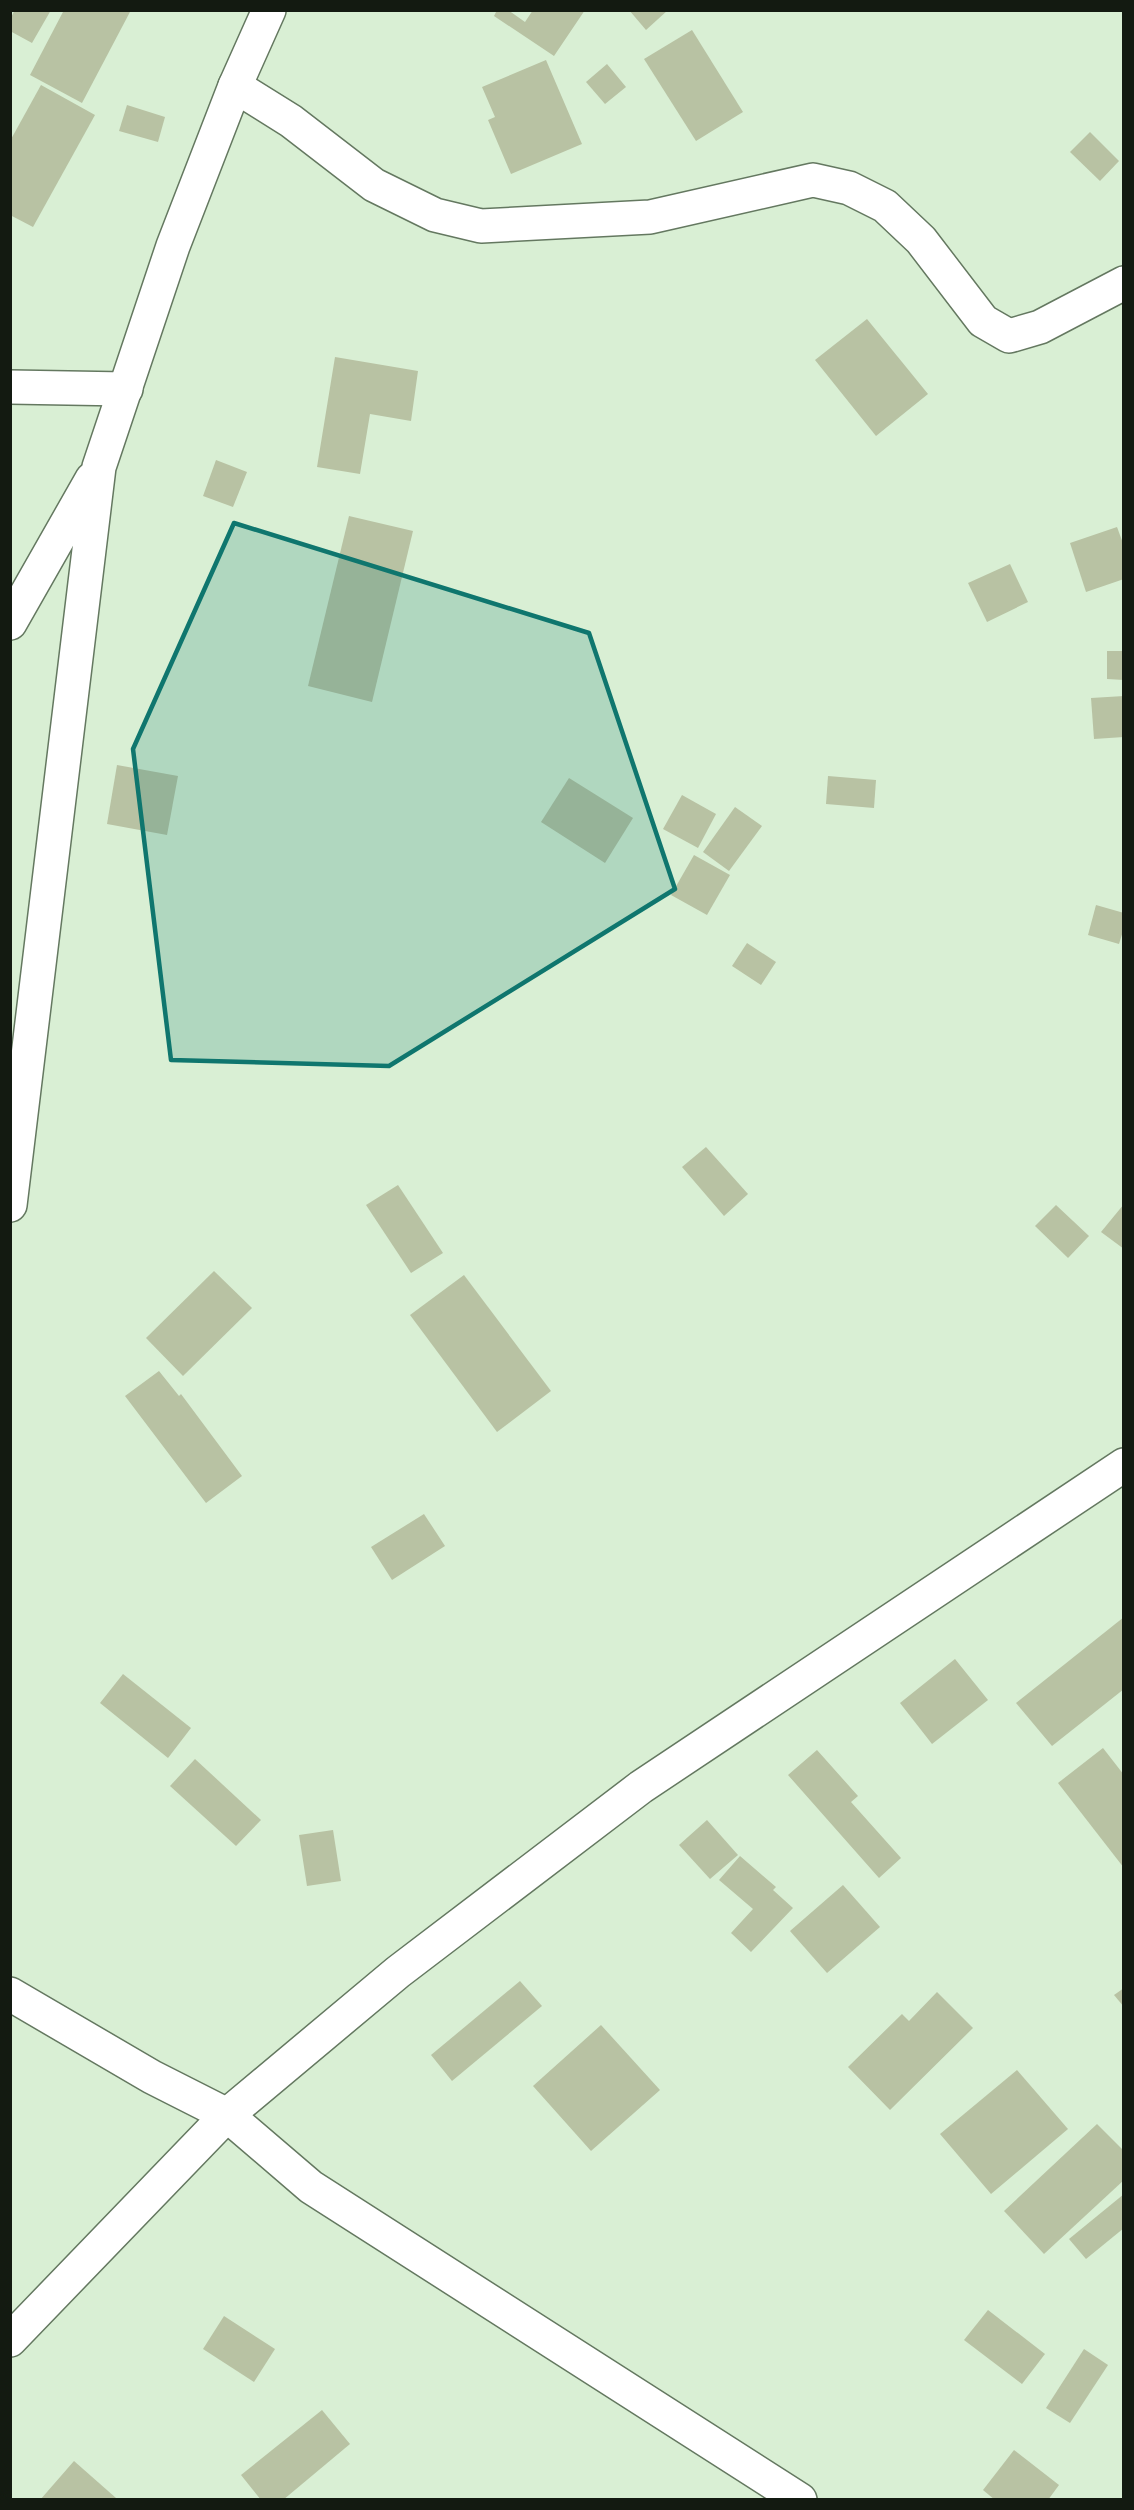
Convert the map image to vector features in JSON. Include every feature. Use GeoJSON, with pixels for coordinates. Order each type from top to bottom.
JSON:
{"type":"FeatureCollection","features":[{"type":"Feature","properties":{"kind":"street"},"geometry":{"type":"LineString","coordinates":[[10,623],[99,467],[173,246],[235,86],[269,10]]}},
{"type":"Feature","properties":{"kind":"street"},"geometry":{"type":"LineString","coordinates":[[235,86],[291,121],[374,186],[435,215],[481,226],[650,216],[813,180],[849,188],[885,206],[921,240],[983,321],[1009,336],[1040,327],[1124,283]]}},
{"type":"Feature","properties":{"kind":"street"},"geometry":{"type":"LineString","coordinates":[[10,387],[126,389]]}},
{"type":"Feature","properties":{"kind":"street"},"geometry":{"type":"LineString","coordinates":[[10,1205],[99,467]]}},
{"type":"Feature","properties":{"kind":"street"},"geometry":{"type":"LineString","coordinates":[[10,2340],[227,2115],[398,1972],[641,1787],[1124,1465]]}},
{"type":"Feature","properties":{"kind":"street"},"geometry":{"type":"LineString","coordinates":[[10,1994],[152,2077],[227,2115],[311,2187],[800,2499]]}},
{"type":"Feature","properties":{"kind":"highlighted area"},"geometry":{"type":"Polygon","coordinates":[[[234,523],[589,633],[675,889],[389,1066],[171,1060],[133,749],[234,523]]]}},
{"type":"Feature","properties":{"kind":"building"},"geometry":{"type":"Polygon","coordinates":[[[15,10],[51,10],[32,43],[10,31],[10,19],[15,10]]]}},
{"type":"Feature","properties":{"kind":"building"},"geometry":{"type":"Polygon","coordinates":[[[64,10],[131,10],[82,103],[30,75],[64,10]]]}},
{"type":"Feature","properties":{"kind":"building"},"geometry":{"type":"Polygon","coordinates":[[[497,10],[508,10],[525,22],[533,10],[585,10],[554,56],[494,16],[497,10]]]}},
{"type":"Feature","properties":{"kind":"building"},"geometry":{"type":"Polygon","coordinates":[[[629,10],[668,10],[646,30],[629,10]]]}},
{"type":"Feature","properties":{"kind":"building"},"geometry":{"type":"Polygon","coordinates":[[[692,30],[743,112],[696,141],[644,59],[692,30]]]}},
{"type":"Feature","properties":{"kind":"building"},"geometry":{"type":"Polygon","coordinates":[[[546,60],[582,144],[511,174],[488,120],[495,117],[482,87],[546,60]]]}},
{"type":"Feature","properties":{"kind":"building"},"geometry":{"type":"Polygon","coordinates":[[[607,64],[626,87],[605,104],[586,82],[607,64]]]}},
{"type":"Feature","properties":{"kind":"building"},"geometry":{"type":"Polygon","coordinates":[[[41,85],[95,115],[33,227],[10,215],[10,141],[41,85]]]}},
{"type":"Feature","properties":{"kind":"building"},"geometry":{"type":"Polygon","coordinates":[[[127,105],[165,117],[158,142],[119,131],[127,105]]]}},
{"type":"Feature","properties":{"kind":"building"},"geometry":{"type":"Polygon","coordinates":[[[1090,132],[1119,161],[1100,181],[1070,152],[1090,132]]]}},
{"type":"Feature","properties":{"kind":"building"},"geometry":{"type":"Polygon","coordinates":[[[867,319],[928,394],[876,436],[815,360],[867,319]]]}},
{"type":"Feature","properties":{"kind":"building"},"geometry":{"type":"Polygon","coordinates":[[[335,357],[418,371],[411,421],[370,414],[360,474],[317,467],[335,357]]]}},
{"type":"Feature","properties":{"kind":"building"},"geometry":{"type":"Polygon","coordinates":[[[216,460],[247,472],[233,507],[203,496],[216,460]]]}},
{"type":"Feature","properties":{"kind":"building"},"geometry":{"type":"Polygon","coordinates":[[[349,516],[413,531],[372,702],[308,686],[349,516]]]}},
{"type":"Feature","properties":{"kind":"building"},"geometry":{"type":"Polygon","coordinates":[[[1117,527],[1124,546],[1124,579],[1086,592],[1070,543],[1117,527]]]}},
{"type":"Feature","properties":{"kind":"building"},"geometry":{"type":"Polygon","coordinates":[[[1010,564],[1028,602],[987,622],[968,583],[1010,564]]]}},
{"type":"Feature","properties":{"kind":"building"},"geometry":{"type":"Polygon","coordinates":[[[1107,651],[1124,651],[1124,680],[1107,679],[1107,651]]]}},
{"type":"Feature","properties":{"kind":"building"},"geometry":{"type":"Polygon","coordinates":[[[1124,696],[1124,737],[1094,739],[1091,698],[1124,696]]]}},
{"type":"Feature","properties":{"kind":"building"},"geometry":{"type":"Polygon","coordinates":[[[117,765],[178,776],[167,835],[107,824],[117,765]]]}},
{"type":"Feature","properties":{"kind":"building"},"geometry":{"type":"Polygon","coordinates":[[[828,776],[876,780],[874,808],[826,804],[828,776]]]}},
{"type":"Feature","properties":{"kind":"building"},"geometry":{"type":"Polygon","coordinates":[[[569,778],[633,818],[605,863],[541,822],[569,778]]]}},
{"type":"Feature","properties":{"kind":"building"},"geometry":{"type":"Polygon","coordinates":[[[682,795],[716,814],[698,848],[663,829],[682,795]]]}},
{"type":"Feature","properties":{"kind":"building"},"geometry":{"type":"Polygon","coordinates":[[[735,807],[762,826],[729,871],[703,852],[735,807]]]}},
{"type":"Feature","properties":{"kind":"building"},"geometry":{"type":"Polygon","coordinates":[[[694,855],[730,875],[707,915],[671,895],[694,855]]]}},
{"type":"Feature","properties":{"kind":"building"},"geometry":{"type":"Polygon","coordinates":[[[1096,905],[1124,913],[1124,928],[1119,944],[1088,935],[1096,905]]]}},
{"type":"Feature","properties":{"kind":"building"},"geometry":{"type":"Polygon","coordinates":[[[747,943],[776,962],[761,985],[732,966],[747,943]]]}},
{"type":"Feature","properties":{"kind":"building"},"geometry":{"type":"Polygon","coordinates":[[[706,1147],[748,1194],[724,1216],[682,1167],[706,1147]]]}},
{"type":"Feature","properties":{"kind":"building"},"geometry":{"type":"Polygon","coordinates":[[[398,1185],[443,1253],[411,1273],[366,1205],[398,1185]]]}},
{"type":"Feature","properties":{"kind":"building"},"geometry":{"type":"Polygon","coordinates":[[[1124,1204],[1124,1249],[1101,1232],[1124,1204]]]}},
{"type":"Feature","properties":{"kind":"building"},"geometry":{"type":"Polygon","coordinates":[[[1056,1205],[1089,1236],[1068,1258],[1035,1226],[1056,1205]]]}},
{"type":"Feature","properties":{"kind":"building"},"geometry":{"type":"Polygon","coordinates":[[[214,1271],[252,1308],[183,1376],[146,1338],[214,1271]]]}},
{"type":"Feature","properties":{"kind":"building"},"geometry":{"type":"Polygon","coordinates":[[[464,1275],[551,1391],[497,1432],[410,1315],[464,1275]]]}},
{"type":"Feature","properties":{"kind":"building"},"geometry":{"type":"Polygon","coordinates":[[[159,1371],[179,1396],[181,1394],[242,1476],[206,1503],[125,1396],[159,1371]]]}},
{"type":"Feature","properties":{"kind":"building"},"geometry":{"type":"Polygon","coordinates":[[[424,1514],[445,1546],[392,1580],[371,1547],[424,1514]]]}},
{"type":"Feature","properties":{"kind":"building"},"geometry":{"type":"Polygon","coordinates":[[[1124,1617],[1124,1689],[1052,1746],[1016,1703],[1124,1617]]]}},
{"type":"Feature","properties":{"kind":"building"},"geometry":{"type":"Polygon","coordinates":[[[955,1659],[988,1700],[932,1744],[900,1703],[955,1659]]]}},
{"type":"Feature","properties":{"kind":"building"},"geometry":{"type":"Polygon","coordinates":[[[123,1674],[191,1728],[168,1758],[100,1703],[123,1674]]]}},
{"type":"Feature","properties":{"kind":"building"},"geometry":{"type":"Polygon","coordinates":[[[1103,1748],[1124,1775],[1124,1868],[1058,1783],[1103,1748]]]}},
{"type":"Feature","properties":{"kind":"building"},"geometry":{"type":"Polygon","coordinates":[[[817,1750],[858,1796],[851,1802],[901,1858],[879,1878],[788,1775],[817,1750]]]}},
{"type":"Feature","properties":{"kind":"building"},"geometry":{"type":"Polygon","coordinates":[[[195,1759],[261,1820],[236,1846],[170,1786],[195,1759]]]}},
{"type":"Feature","properties":{"kind":"building"},"geometry":{"type":"Polygon","coordinates":[[[707,1820],[738,1855],[710,1879],[679,1845],[707,1820]]]}},
{"type":"Feature","properties":{"kind":"building"},"geometry":{"type":"Polygon","coordinates":[[[333,1830],[341,1881],[307,1886],[299,1835],[333,1830]]]}},
{"type":"Feature","properties":{"kind":"building"},"geometry":{"type":"Polygon","coordinates":[[[740,1856],[776,1887],[773,1890],[793,1908],[751,1952],[731,1933],[753,1909],[719,1880],[740,1856]]]}},
{"type":"Feature","properties":{"kind":"building"},"geometry":{"type":"Polygon","coordinates":[[[843,1885],[880,1927],[827,1973],[790,1931],[843,1885]]]}},
{"type":"Feature","properties":{"kind":"building"},"geometry":{"type":"Polygon","coordinates":[[[520,1981],[542,2006],[452,2081],[431,2055],[520,1981]]]}},
{"type":"Feature","properties":{"kind":"building"},"geometry":{"type":"Polygon","coordinates":[[[1124,1988],[1124,2007],[1114,1995],[1124,1988]]]}},
{"type":"Feature","properties":{"kind":"building"},"geometry":{"type":"Polygon","coordinates":[[[937,1992],[973,2028],[890,2110],[848,2067],[902,2014],[909,2021],[937,1992]]]}},
{"type":"Feature","properties":{"kind":"building"},"geometry":{"type":"Polygon","coordinates":[[[601,2025],[660,2090],[591,2151],[533,2086],[601,2025]]]}},
{"type":"Feature","properties":{"kind":"building"},"geometry":{"type":"Polygon","coordinates":[[[1017,2070],[1068,2129],[991,2194],[940,2134],[1017,2070]]]}},
{"type":"Feature","properties":{"kind":"building"},"geometry":{"type":"Polygon","coordinates":[[[1097,2124],[1124,2151],[1124,2180],[1044,2254],[1004,2211],[1097,2124]]]}},
{"type":"Feature","properties":{"kind":"building"},"geometry":{"type":"Polygon","coordinates":[[[1124,2194],[1124,2228],[1086,2259],[1069,2239],[1124,2194]]]}},
{"type":"Feature","properties":{"kind":"building"},"geometry":{"type":"Polygon","coordinates":[[[988,2310],[1045,2354],[1022,2384],[964,2340],[988,2310]]]}},
{"type":"Feature","properties":{"kind":"building"},"geometry":{"type":"Polygon","coordinates":[[[224,2316],[275,2349],[254,2382],[203,2349],[224,2316]]]}},
{"type":"Feature","properties":{"kind":"building"},"geometry":{"type":"Polygon","coordinates":[[[1084,2349],[1108,2365],[1070,2423],[1046,2408],[1084,2349]]]}},
{"type":"Feature","properties":{"kind":"building"},"geometry":{"type":"Polygon","coordinates":[[[322,2410],[350,2444],[283,2500],[261,2500],[241,2475],[322,2410]]]}},
{"type":"Feature","properties":{"kind":"building"},"geometry":{"type":"Polygon","coordinates":[[[1014,2450],[1059,2485],[1048,2500],[995,2500],[983,2490],[1014,2450]]]}},
{"type":"Feature","properties":{"kind":"building"},"geometry":{"type":"Polygon","coordinates":[[[74,2461],[116,2498],[114,2500],[40,2500],[74,2461]]]}}]}
